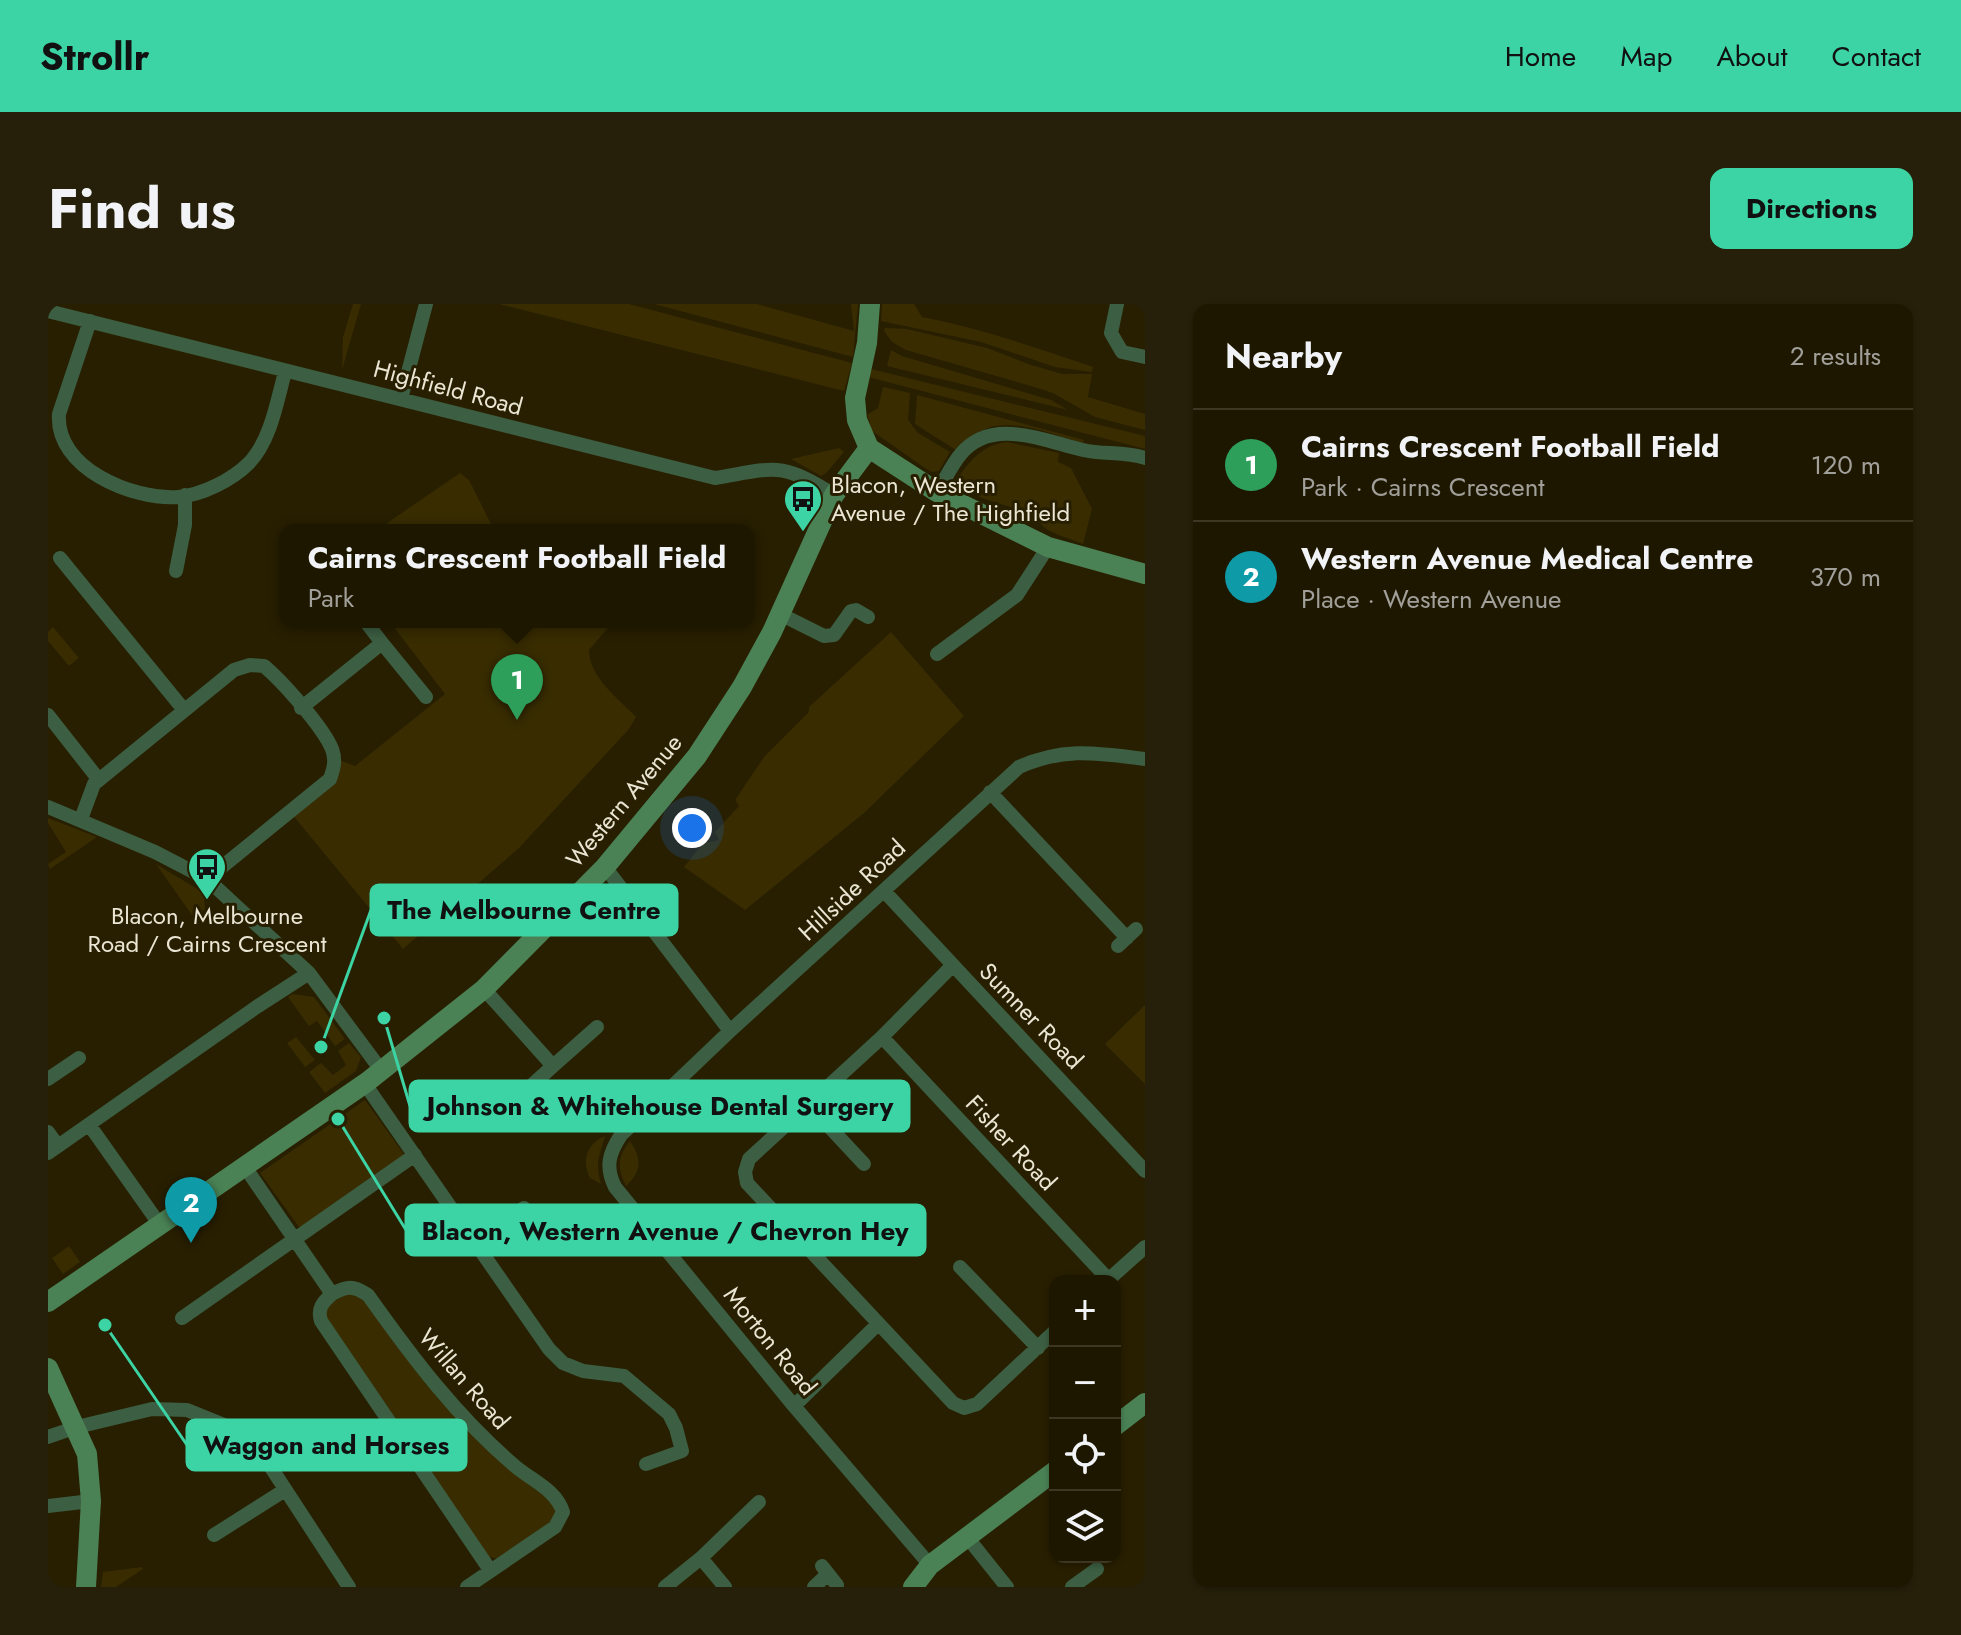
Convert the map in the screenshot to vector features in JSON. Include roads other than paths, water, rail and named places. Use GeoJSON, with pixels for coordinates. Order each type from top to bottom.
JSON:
{"type":"FeatureCollection","features":[{"type":"Feature","properties":{"kind":"street"},"geometry":{"type":"LineString","coordinates":[[401,399],[426,304]]}},
{"type":"Feature","properties":{"kind":"street"},"geometry":{"type":"LineString","coordinates":[[870,304],[868,334],[855,398],[857,420],[869,448],[937,492],[1048,547],[1145,574]]}},
{"type":"Feature","properties":{"kind":"street"},"geometry":{"type":"LineString","coordinates":[[1117,304],[1111,333],[1122,352],[1145,357]]}},
{"type":"Feature","properties":{"kind":"street","name":"Highfield Road"},"geometry":{"type":"LineString","coordinates":[[48,311],[285,372],[326,378],[715,478],[772,468],[790,470],[834,495]]}},
{"type":"Feature","properties":{"kind":"street"},"geometry":{"type":"LineString","coordinates":[[90,321],[53,426],[71,453],[99,477],[132,491],[166,496],[185,495],[236,475],[252,460],[263,443],[285,372]]}},
{"type":"Feature","properties":{"kind":"street"},"geometry":{"type":"LineString","coordinates":[[937,492],[960,455],[971,444],[995,434],[1013,432],[1087,451],[1145,458]]}},
{"type":"Feature","properties":{"kind":"street","name":"Western Avenue"},"geometry":{"type":"LineString","coordinates":[[48,1302],[365,1084],[484,989],[605,867],[697,756],[742,687],[780,614],[834,495],[869,448]]}},
{"type":"Feature","properties":{"kind":"street"},"geometry":{"type":"LineString","coordinates":[[174,571],[185,525],[185,495]]}},
{"type":"Feature","properties":{"kind":"street"},"geometry":{"type":"LineString","coordinates":[[945,654],[1017,595],[1048,547]]}},
{"type":"Feature","properties":{"kind":"street"},"geometry":{"type":"LineString","coordinates":[[60,558],[184,710]]}},
{"type":"Feature","properties":{"kind":"street"},"geometry":{"type":"LineString","coordinates":[[780,614],[824,636],[834,635],[851,611],[856,610],[868,617]]}},
{"type":"Feature","properties":{"kind":"street"},"geometry":{"type":"LineString","coordinates":[[371,628],[426,697]]}},
{"type":"Feature","properties":{"kind":"street"},"geometry":{"type":"LineString","coordinates":[[301,708],[382,643]]}},
{"type":"Feature","properties":{"kind":"street"},"geometry":{"type":"LineString","coordinates":[[81,819],[94,784],[234,670],[250,665],[264,666],[332,750],[335,765],[330,779],[207,879]]}},
{"type":"Feature","properties":{"kind":"street"},"geometry":{"type":"LineString","coordinates":[[48,715],[99,780]]}},
{"type":"Feature","properties":{"kind":"street","name":"Hillside Road"},"geometry":{"type":"LineString","coordinates":[[621,1135],[1019,767],[1046,755],[1095,753],[1145,759]]}},
{"type":"Feature","properties":{"kind":"street"},"geometry":{"type":"LineString","coordinates":[[990,792],[1127,938]]}},
{"type":"Feature","properties":{"kind":"street"},"geometry":{"type":"LineString","coordinates":[[48,807],[155,852],[207,879],[309,973],[381,1070]]}},
{"type":"Feature","properties":{"kind":"street"},"geometry":{"type":"LineString","coordinates":[[605,867],[730,1031]]}},
{"type":"Feature","properties":{"kind":"street","name":"Sumner Road"},"geometry":{"type":"LineString","coordinates":[[884,891],[1145,1171]]}},
{"type":"Feature","properties":{"kind":"street"},"geometry":{"type":"LineString","coordinates":[[952,966],[882,1037],[749,1159],[745,1172],[747,1183],[953,1403],[964,1408],[977,1404],[1049,1337]]}},
{"type":"Feature","properties":{"kind":"street"},"geometry":{"type":"LineString","coordinates":[[48,1132],[53,1150],[309,973]]}},
{"type":"Feature","properties":{"kind":"street"},"geometry":{"type":"LineString","coordinates":[[484,989],[553,1066]]}},
{"type":"Feature","properties":{"kind":"street"},"geometry":{"type":"LineString","coordinates":[[511,1104],[597,1027]]}},
{"type":"Feature","properties":{"kind":"street","name":"Fisher Road"},"geometry":{"type":"LineString","coordinates":[[882,1037],[1103,1275]]}},
{"type":"Feature","properties":{"kind":"street"},"geometry":{"type":"LineString","coordinates":[[48,1079],[79,1058]]}},
{"type":"Feature","properties":{"kind":"street"},"geometry":{"type":"LineString","coordinates":[[365,1084],[549,1349],[563,1363],[583,1371],[624,1376],[669,1414],[682,1451],[646,1464]]}},
{"type":"Feature","properties":{"kind":"street"},"geometry":{"type":"LineString","coordinates":[[808,1104],[864,1164]]}},
{"type":"Feature","properties":{"kind":"street"},"geometry":{"type":"LineString","coordinates":[[90,1126],[160,1225]]}},
{"type":"Feature","properties":{"kind":"street","name":"Morton Road"},"geometry":{"type":"LineString","coordinates":[[621,1135],[612,1148],[608,1162],[609,1175],[615,1187],[794,1406],[930,1565]]}},
{"type":"Feature","properties":{"kind":"street"},"geometry":{"type":"LineString","coordinates":[[182,1318],[415,1155]]}},
{"type":"Feature","properties":{"kind":"street"},"geometry":{"type":"LineString","coordinates":[[245,1167],[332,1294],[322,1303],[319,1313],[321,1321],[490,1570],[467,1587]]}},
{"type":"Feature","properties":{"kind":"street"},"geometry":{"type":"LineString","coordinates":[[476,1242],[524,1208]]}},
{"type":"Feature","properties":{"kind":"street"},"geometry":{"type":"LineString","coordinates":[[1114,1275],[1145,1247]]}},
{"type":"Feature","properties":{"kind":"street"},"geometry":{"type":"LineString","coordinates":[[961,1267],[1038,1348]]}},
{"type":"Feature","properties":{"kind":"street","name":"Willan Road"},"geometry":{"type":"LineString","coordinates":[[332,1294],[347,1286],[368,1295],[413,1358],[469,1425],[517,1468],[559,1499],[563,1512],[555,1527],[490,1570]]}},
{"type":"Feature","properties":{"kind":"street"},"geometry":{"type":"LineString","coordinates":[[794,1406],[878,1324]]}},
{"type":"Feature","properties":{"kind":"street"},"geometry":{"type":"LineString","coordinates":[[48,1368],[87,1454],[91,1501],[86,1587]]}},
{"type":"Feature","properties":{"kind":"street"},"geometry":{"type":"LineString","coordinates":[[1121,1421],[1145,1403]]}},
{"type":"Feature","properties":{"kind":"street"},"geometry":{"type":"LineString","coordinates":[[48,1437],[152,1409],[187,1410],[205,1416],[251,1441],[349,1587]]}},
{"type":"Feature","properties":{"kind":"street"},"geometry":{"type":"LineString","coordinates":[[913,1587],[930,1565],[1049,1476]]}},
{"type":"Feature","properties":{"kind":"street"},"geometry":{"type":"LineString","coordinates":[[214,1535],[285,1490]]}},
{"type":"Feature","properties":{"kind":"street"},"geometry":{"type":"LineString","coordinates":[[48,1506],[91,1501]]}},
{"type":"Feature","properties":{"kind":"street"},"geometry":{"type":"LineString","coordinates":[[665,1587],[701,1558],[759,1502]]}},
{"type":"Feature","properties":{"kind":"street"},"geometry":{"type":"LineString","coordinates":[[967,1537],[1007,1587]]}},
{"type":"Feature","properties":{"kind":"street"},"geometry":{"type":"LineString","coordinates":[[701,1558],[725,1587]]}},
{"type":"Feature","properties":{"kind":"street"},"geometry":{"type":"LineString","coordinates":[[1072,1587],[1097,1568]]}},
{"type":"Feature","properties":{"kind":"street"},"geometry":{"type":"LineString","coordinates":[[814,1587],[829,1575]]}},
{"type":"Feature","properties":{"kind":"place","name":"Blacon, Western Avenue / The Highfield"},"geometry":{"type":"Point","coordinates":[803,533]}},
{"type":"Feature","properties":{"kind":"place","name":"Cairns Crescent Football Field"},"geometry":{"type":"Point","coordinates":[517,720]}},
{"type":"Feature","properties":{"kind":"place","name":"Blacon, Melbourne Road / Cairns Crescent"},"geometry":{"type":"Point","coordinates":[207,901]}},
{"type":"Feature","properties":{"kind":"place","name":"Johnson & Whitehouse Dental Surgery"},"geometry":{"type":"Point","coordinates":[384,1018]}},
{"type":"Feature","properties":{"kind":"place","name":"The Melbourne Centre"},"geometry":{"type":"Point","coordinates":[321,1047]}},
{"type":"Feature","properties":{"kind":"place","name":"Blacon, Western Avenue / Chevron Hey"},"geometry":{"type":"Point","coordinates":[338,1119]}},
{"type":"Feature","properties":{"kind":"place","name":"Western Avenue Medical Centre"},"geometry":{"type":"Point","coordinates":[191,1243]}},
{"type":"Feature","properties":{"kind":"place","name":"Waggon and Horses"},"geometry":{"type":"Point","coordinates":[105,1325]}}]}
